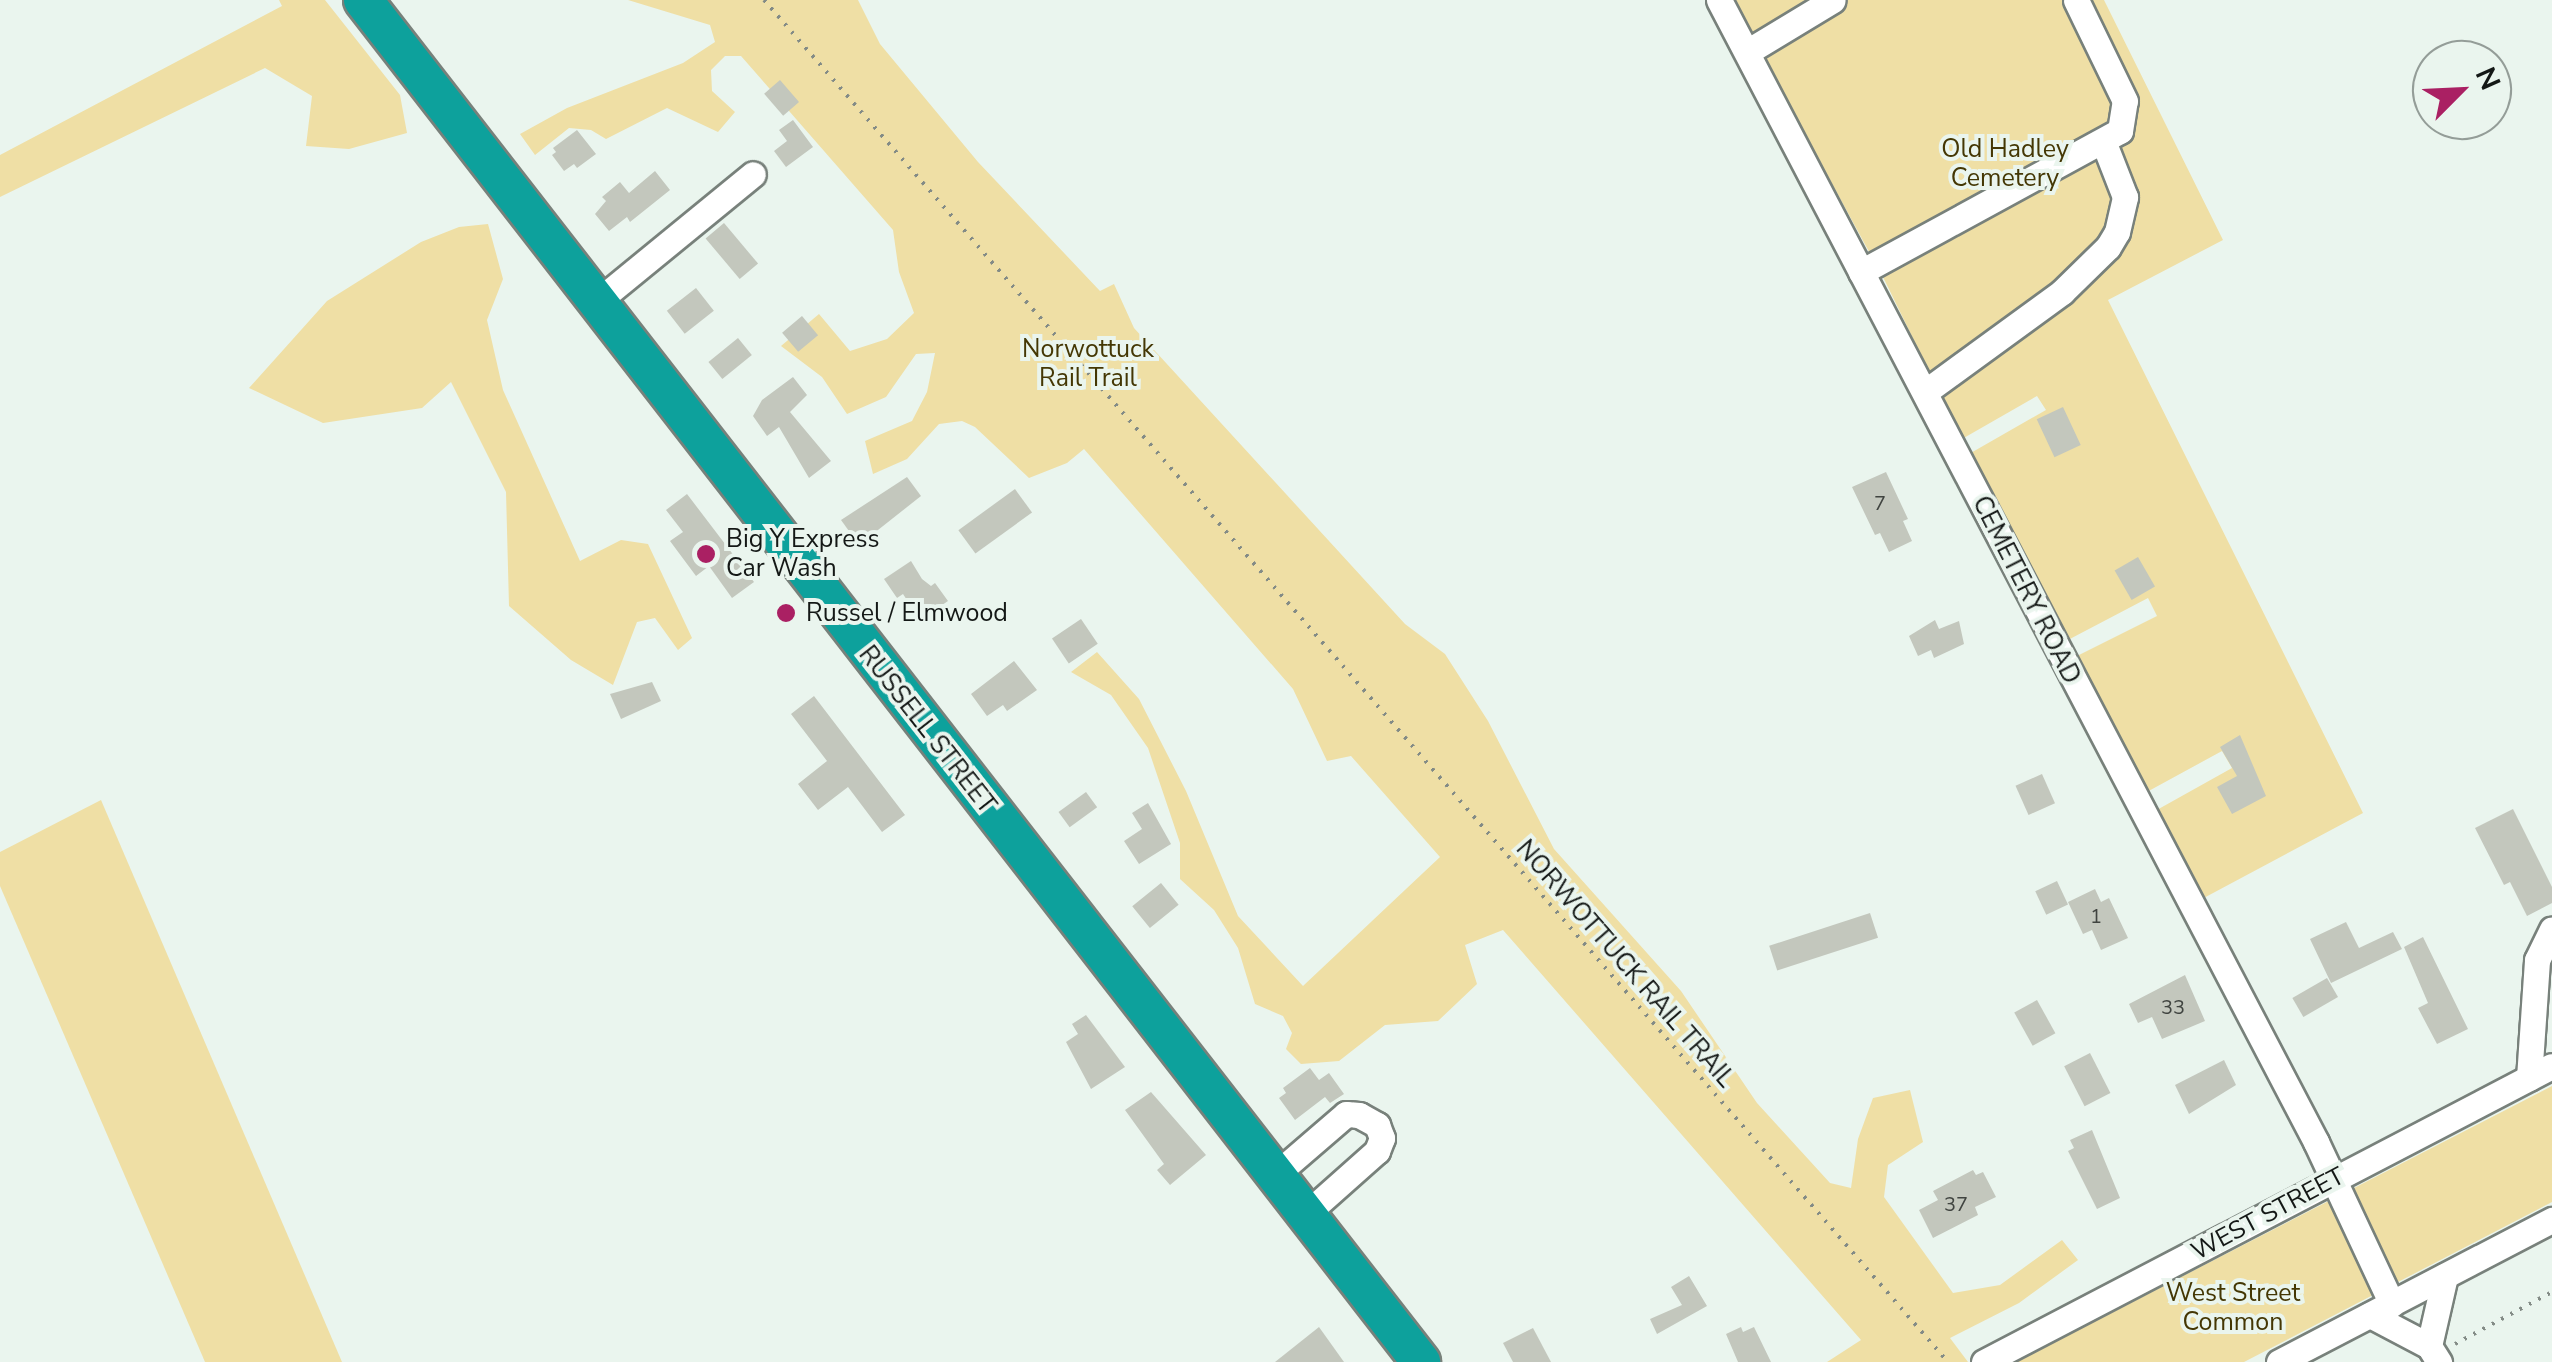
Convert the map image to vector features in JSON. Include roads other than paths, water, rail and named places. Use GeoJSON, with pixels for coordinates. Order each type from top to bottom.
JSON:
{"type":"FeatureCollection","features":[{"type":"Feature","properties":{"kind":"highway","name":"RUSSELL STREET"},"geometry":{"type":"LineString","coordinates":[[364,0],[1421,1362]]}},
{"type":"Feature","properties":{"kind":"street","name":"CEMETERY ROAD"},"geometry":{"type":"LineString","coordinates":[[1719,0],[2335,1179],[2381,1310]]}},
{"type":"Feature","properties":{"kind":"street"},"geometry":{"type":"LineString","coordinates":[[1747,52],[1833,0]]}},
{"type":"Feature","properties":{"kind":"street"},"geometry":{"type":"LineString","coordinates":[[1861,272],[2104,144],[2125,122],[2125,101],[2076,0]]}},
{"type":"Feature","properties":{"kind":"street"},"geometry":{"type":"LineString","coordinates":[[1925,392],[2062,292],[2108,246],[2117,232],[2125,196],[2104,144]]}},
{"type":"Feature","properties":{"kind":"street"},"geometry":{"type":"LineString","coordinates":[[598,301],[753,174]]}},
{"type":"Feature","properties":{"kind":"street"},"geometry":{"type":"LineString","coordinates":[[2541,1072],[2537,960],[2552,928]]}},
{"type":"Feature","properties":{"kind":"street","name":"WEST STREET"},"geometry":{"type":"LineString","coordinates":[[1984,1362],[2541,1072]]}},
{"type":"Feature","properties":{"kind":"street"},"geometry":{"type":"LineString","coordinates":[[1274,1176],[1346,1114],[1358,1115],[1376,1125],[1382,1138],[1376,1151],[1305,1215]]}},
{"type":"Feature","properties":{"kind":"street"},"geometry":{"type":"LineString","coordinates":[[2280,1362],[2552,1220]]}},
{"type":"Feature","properties":{"kind":"street"},"geometry":{"type":"LineString","coordinates":[[2434,1354],[2445,1276]]}},
{"type":"Feature","properties":{"kind":"street"},"geometry":{"type":"LineString","coordinates":[[2381,1310],[2434,1354]]}},
{"type":"Feature","properties":{"kind":"place","name":"Big Y Express Car Wash"},"geometry":{"type":"Point","coordinates":[706,554]}},
{"type":"Feature","properties":{"kind":"place","name":"Russel / Elmwood"},"geometry":{"type":"Point","coordinates":[786,613]}},
{"type":"Feature","properties":{"kind":"park label","name":"Old Hadley Cemetery"},"geometry":{"type":"Point","coordinates":[2005,164]}},
{"type":"Feature","properties":{"kind":"park label","name":"Norwottuck Rail Trail"},"geometry":{"type":"Point","coordinates":[1088,364]}},
{"type":"Feature","properties":{"kind":"park label","name":"West Street Common"},"geometry":{"type":"Point","coordinates":[2233,1308]}}]}
